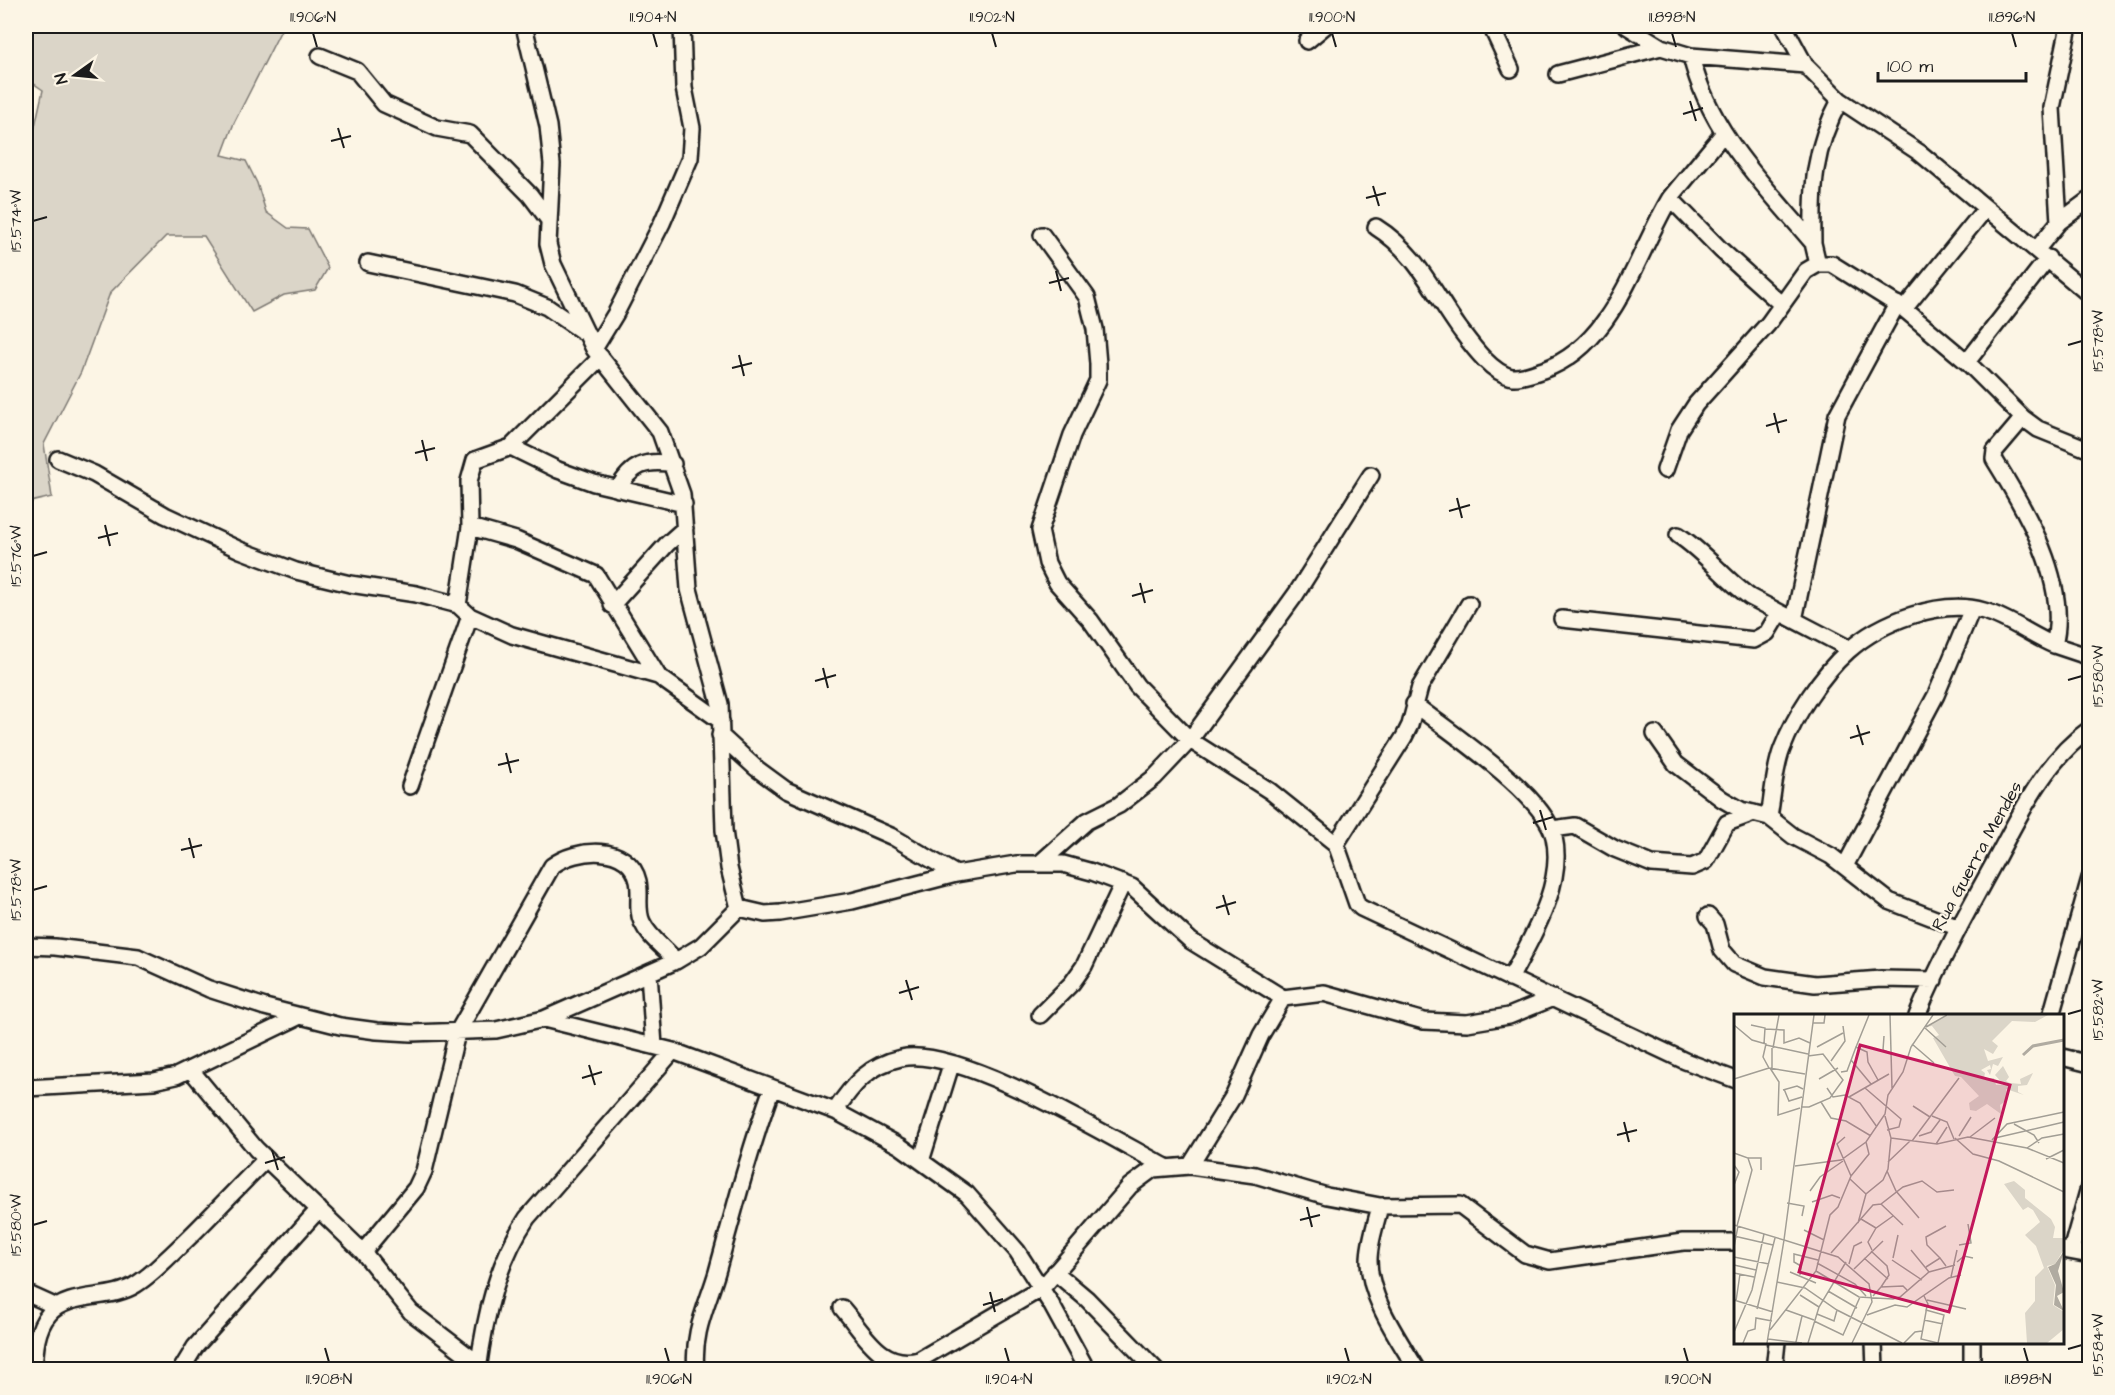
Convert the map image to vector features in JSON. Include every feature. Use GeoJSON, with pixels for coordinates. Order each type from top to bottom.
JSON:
{"type":"FeatureCollection","features":[{"type":"Feature","properties":{"kind":"street"},"geometry":{"type":"LineString","coordinates":[[524,26],[548,126],[552,164],[548,244],[553,264],[584,333],[653,420],[673,464],[684,504],[689,589],[720,704],[726,849],[739,908]]}},
{"type":"Feature","properties":{"kind":"street"},"geometry":{"type":"LineString","coordinates":[[458,605],[470,527],[469,481],[475,460],[511,447],[598,353],[662,223],[690,158],[692,128],[684,88],[682,26]]}},
{"type":"Feature","properties":{"kind":"street"},"geometry":{"type":"LineString","coordinates":[[1307,41],[1325,26]]}},
{"type":"Feature","properties":{"kind":"street"},"geometry":{"type":"LineString","coordinates":[[1491,26],[1510,69]]}},
{"type":"Feature","properties":{"kind":"street"},"geometry":{"type":"LineString","coordinates":[[1627,26],[1661,47],[1691,56],[1805,65]]}},
{"type":"Feature","properties":{"kind":"street"},"geometry":{"type":"LineString","coordinates":[[1784,26],[1805,65],[1840,100],[1920,153],[2090,295]]}},
{"type":"Feature","properties":{"kind":"street"},"geometry":{"type":"LineString","coordinates":[[2059,222],[2052,108],[2069,26]]}},
{"type":"Feature","properties":{"kind":"street"},"geometry":{"type":"LineString","coordinates":[[1558,74],[1661,47]]}},
{"type":"Feature","properties":{"kind":"street"},"geometry":{"type":"LineString","coordinates":[[320,56],[357,71],[384,104],[437,128],[470,134],[530,195],[548,219]]}},
{"type":"Feature","properties":{"kind":"street"},"geometry":{"type":"LineString","coordinates":[[1691,56],[1704,99],[1723,134],[1813,243]]}},
{"type":"Feature","properties":{"kind":"street"},"geometry":{"type":"LineString","coordinates":[[1818,264],[1813,243],[1812,203],[1819,147],[1840,100]]}},
{"type":"Feature","properties":{"kind":"street"},"geometry":{"type":"LineString","coordinates":[[1376,227],[1396,239],[1411,256],[1455,323],[1486,360],[1501,372],[1511,377],[1519,377],[1563,362],[1587,341],[1616,303],[1670,198],[1723,134]]}},
{"type":"Feature","properties":{"kind":"street"},"geometry":{"type":"LineString","coordinates":[[1670,198],[1781,304]]}},
{"type":"Feature","properties":{"kind":"street"},"geometry":{"type":"LineString","coordinates":[[1967,362],[2042,254],[2059,222],[2090,199]]}},
{"type":"Feature","properties":{"kind":"street"},"geometry":{"type":"LineString","coordinates":[[1562,619],[1754,640],[1767,633],[1786,616],[1837,415],[1901,307],[1986,208]]}},
{"type":"Feature","properties":{"kind":"street"},"geometry":{"type":"LineString","coordinates":[[1042,235],[1087,297],[1095,329],[1098,372],[1098,380],[1071,435],[1040,530],[1042,550],[1057,583],[1091,621],[1137,686],[1190,740],[1234,771],[1270,791],[1336,844],[1357,904],[1361,908],[1685,1061],[1734,1079]]}},
{"type":"Feature","properties":{"kind":"street"},"geometry":{"type":"LineString","coordinates":[[368,263],[515,294],[547,307],[584,333]]}},
{"type":"Feature","properties":{"kind":"street"},"geometry":{"type":"LineString","coordinates":[[1665,470],[1687,415],[1761,333],[1806,271],[1818,264],[1832,264],[1901,307],[1967,362],[2023,418],[2038,429],[2090,450]]}},
{"type":"Feature","properties":{"kind":"street"},"geometry":{"type":"LineString","coordinates":[[2023,418],[1995,451],[1994,459],[2023,507],[2045,556],[2057,615],[2054,645]]}},
{"type":"Feature","properties":{"kind":"street"},"geometry":{"type":"LineString","coordinates":[[511,447],[558,470],[618,489],[684,504]]}},
{"type":"Feature","properties":{"kind":"street"},"geometry":{"type":"LineString","coordinates":[[57,459],[94,474],[165,515],[240,550],[296,571],[458,605],[470,616],[513,635],[658,676]]}},
{"type":"Feature","properties":{"kind":"street"},"geometry":{"type":"LineString","coordinates":[[618,489],[626,474],[635,466],[657,461],[673,464]]}},
{"type":"Feature","properties":{"kind":"street"},"geometry":{"type":"LineString","coordinates":[[1039,864],[1087,821],[1119,805],[1155,777],[1190,740],[1296,594],[1371,475]]}},
{"type":"Feature","properties":{"kind":"street"},"geometry":{"type":"LineString","coordinates":[[470,527],[516,540],[596,575],[612,605],[658,676],[720,728],[756,768],[786,790],[893,837],[956,874]]}},
{"type":"Feature","properties":{"kind":"street"},"geometry":{"type":"LineString","coordinates":[[612,605],[666,544],[685,528]]}},
{"type":"Feature","properties":{"kind":"street"},"geometry":{"type":"LineString","coordinates":[[1678,535],[1705,554],[1737,588],[1850,649]]}},
{"type":"Feature","properties":{"kind":"street"},"geometry":{"type":"LineString","coordinates":[[1336,844],[1404,737],[1420,687],[1469,604]]}},
{"type":"Feature","properties":{"kind":"street"},"geometry":{"type":"LineString","coordinates":[[1761,815],[1788,736],[1827,674],[1850,649],[1896,622],[1926,609],[1972,609],[2003,619],[2054,645],[2090,657]]}},
{"type":"Feature","properties":{"kind":"street"},"geometry":{"type":"LineString","coordinates":[[1845,866],[1936,695],[1972,609]]}},
{"type":"Feature","properties":{"kind":"street"},"geometry":{"type":"LineString","coordinates":[[410,786],[470,616]]}},
{"type":"Feature","properties":{"kind":"street"},"geometry":{"type":"LineString","coordinates":[[1414,704],[1508,776],[1552,829],[1556,853],[1552,881],[1537,927],[1510,979]]}},
{"type":"Feature","properties":{"kind":"street","name":"Rua Guerra Mendes"},"geometry":{"type":"LineString","coordinates":[[1918,1013],[1959,928],[2045,774],[2068,746],[2090,729]]}},
{"type":"Feature","properties":{"kind":"street"},"geometry":{"type":"LineString","coordinates":[[1655,734],[1668,756],[1684,772],[1728,803],[1761,815],[1845,866],[1889,900],[1959,928]]}},
{"type":"Feature","properties":{"kind":"street"},"geometry":{"type":"LineString","coordinates":[[1552,829],[1575,826],[1615,849],[1652,864],[1692,867],[1706,861],[1728,823],[1761,815]]}},
{"type":"Feature","properties":{"kind":"street"},"geometry":{"type":"LineString","coordinates":[[363,1252],[416,1188],[424,1171],[457,1033],[552,866],[563,858],[590,852],[611,854],[626,861],[638,881],[642,922],[676,961]]}},
{"type":"Feature","properties":{"kind":"street"},"geometry":{"type":"LineString","coordinates":[[739,908],[772,914],[829,906],[956,874],[1016,864],[1063,864],[1123,883],[1142,895],[1163,918],[1191,941],[1284,998],[1324,993],[1400,1016],[1442,1023],[1489,1021],[1553,998]]}},
{"type":"Feature","properties":{"kind":"street"},"geometry":{"type":"LineString","coordinates":[[2052,1014],[2090,878]]}},
{"type":"Feature","properties":{"kind":"street"},"geometry":{"type":"LineString","coordinates":[[1040,1016],[1072,983],[1084,966],[1123,883]]}},
{"type":"Feature","properties":{"kind":"street"},"geometry":{"type":"LineString","coordinates":[[26,946],[55,947],[138,957],[209,989],[300,1016],[377,1031],[457,1033],[496,1030],[544,1019],[649,973],[701,946],[739,908]]}},
{"type":"Feature","properties":{"kind":"street"},"geometry":{"type":"LineString","coordinates":[[1708,916],[1715,924],[1722,950],[1734,964],[1766,977],[1815,984],[1881,979],[1934,980]]}},
{"type":"Feature","properties":{"kind":"street"},"geometry":{"type":"LineString","coordinates":[[649,973],[654,1046]]}},
{"type":"Feature","properties":{"kind":"street"},"geometry":{"type":"LineString","coordinates":[[1190,1166],[1234,1095],[1261,1035],[1284,998]]}},
{"type":"Feature","properties":{"kind":"street"},"geometry":{"type":"LineString","coordinates":[[26,1088],[154,1081],[190,1069],[300,1016]]}},
{"type":"Feature","properties":{"kind":"street"},"geometry":{"type":"LineString","coordinates":[[544,1019],[673,1051],[836,1111],[921,1161],[967,1194],[1017,1251],[1042,1288],[1086,1370]]}},
{"type":"Feature","properties":{"kind":"street"},"geometry":{"type":"LineString","coordinates":[[190,1069],[266,1159],[363,1252],[416,1317],[478,1367],[499,1272],[511,1242],[527,1218],[673,1051]]}},
{"type":"Feature","properties":{"kind":"street"},"geometry":{"type":"LineString","coordinates":[[836,1111],[861,1076],[880,1065],[911,1057],[951,1065],[1006,1083],[1166,1167]]}},
{"type":"Feature","properties":{"kind":"street"},"geometry":{"type":"LineString","coordinates":[[2064,1058],[2090,1064]]}},
{"type":"Feature","properties":{"kind":"street"},"geometry":{"type":"LineString","coordinates":[[921,1161],[951,1065]]}},
{"type":"Feature","properties":{"kind":"street"},"geometry":{"type":"LineString","coordinates":[[696,1370],[694,1354],[701,1316],[716,1276],[738,1191],[772,1089]]}},
{"type":"Feature","properties":{"kind":"street"},"geometry":{"type":"LineString","coordinates":[[34,1370],[36,1344],[41,1325],[57,1306],[109,1295],[135,1286],[191,1236],[266,1159]]}},
{"type":"Feature","properties":{"kind":"street"},"geometry":{"type":"LineString","coordinates":[[842,1308],[883,1356],[894,1362],[908,1363],[919,1360],[1042,1288],[1130,1186],[1153,1169],[1166,1167],[1190,1166],[1255,1175],[1327,1196],[1380,1206],[1460,1205],[1525,1254],[1550,1261],[1683,1242],[1734,1242]]}},
{"type":"Feature","properties":{"kind":"street"},"geometry":{"type":"LineString","coordinates":[[2090,1184],[2066,1250],[2090,1255]]}},
{"type":"Feature","properties":{"kind":"street"},"geometry":{"type":"LineString","coordinates":[[1380,1206],[1370,1247],[1372,1284],[1400,1342],[1417,1370]]}},
{"type":"Feature","properties":{"kind":"street"},"geometry":{"type":"LineString","coordinates":[[182,1370],[195,1347],[319,1209]]}},
{"type":"Feature","properties":{"kind":"street"},"geometry":{"type":"LineString","coordinates":[[1055,1272],[1087,1299],[1156,1370]]}},
{"type":"Feature","properties":{"kind":"street"},"geometry":{"type":"LineString","coordinates":[[26,1293],[57,1306]]}},
{"type":"Feature","properties":{"kind":"street"},"geometry":{"type":"LineString","coordinates":[[1774,1370],[1777,1344]]}},
{"type":"Feature","properties":{"kind":"street"},"geometry":{"type":"LineString","coordinates":[[1874,1344],[1875,1370]]}},
{"type":"Feature","properties":{"kind":"street"},"geometry":{"type":"LineString","coordinates":[[1972,1344],[1972,1370]]}},
{"type":"Feature","properties":{"kind":"shaded area"},"geometry":{"type":"Polygon","coordinates":[[[26,26],[195,26],[201,34],[229,26],[283,26],[234,123],[222,155],[246,161],[257,183],[266,212],[288,228],[308,229],[328,268],[315,290],[284,295],[252,312],[204,236],[166,236],[110,293],[81,372],[44,444],[52,497],[26,503],[26,139],[33,135],[43,90],[30,81],[31,62],[26,59],[26,26]]]}}]}
